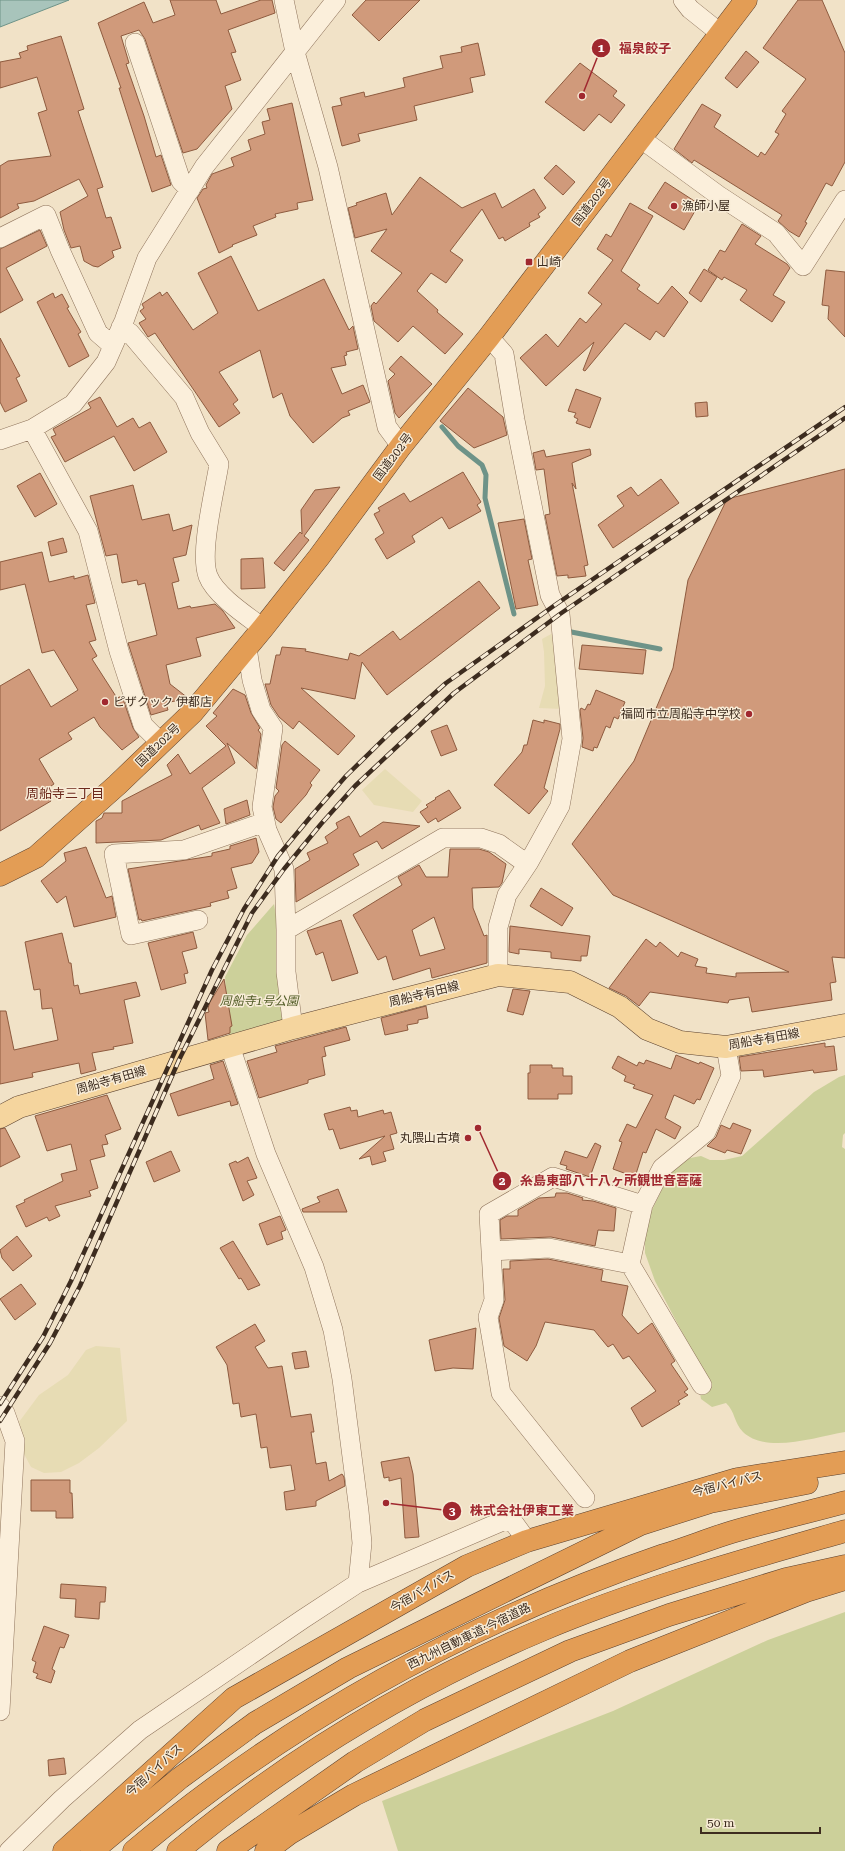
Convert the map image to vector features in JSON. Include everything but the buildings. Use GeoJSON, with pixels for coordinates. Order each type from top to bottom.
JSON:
{"type":"FeatureCollection","features":[{"type":"Feature","properties":{"kind":"highway","name":"国道202号"},"geometry":{"type":"LineString","coordinates":[[0,875],[36,857],[117,785],[193,712],[263,628],[319,557],[401,446],[490,337],[746,0]]}},
{"type":"Feature","properties":{"kind":"highway","name":"今宿バイパス"},"geometry":{"type":"LineString","coordinates":[[64,1851],[234,1698],[467,1566],[527,1541],[737,1479],[845,1462]]}},
{"type":"Feature","properties":{"kind":"highway"},"geometry":{"type":"LineString","coordinates":[[92,1851],[180,1778],[255,1723],[348,1668],[453,1615],[640,1524],[710,1502],[788,1486],[845,1477]]}},
{"type":"Feature","properties":{"kind":"highway","name":"西九州自動車道;今宿道路"},"geometry":{"type":"LineString","coordinates":[[134,1851],[180,1813],[265,1751],[395,1672],[468,1634],[536,1603],[626,1568],[731,1532],[845,1502]]}},
{"type":"Feature","properties":{"kind":"highway","name":"西九州自動車道;今宿道路"},"geometry":{"type":"LineString","coordinates":[[178,1851],[272,1779],[332,1740],[400,1700],[469,1663],[543,1629],[609,1604],[740,1561],[845,1531]]}},
{"type":"Feature","properties":{"kind":"highway"},"geometry":{"type":"LineString","coordinates":[[228,1851],[355,1762],[412,1728],[487,1690],[570,1651],[669,1615],[786,1579],[845,1566]]}},
{"type":"Feature","properties":{"kind":"highway"},"geometry":{"type":"LineString","coordinates":[[266,1851],[290,1833],[354,1795],[630,1661],[806,1591],[845,1579]]}},
{"type":"Feature","properties":{"kind":"main road","name":"周船寺有田線"},"geometry":{"type":"LineString","coordinates":[[0,1117],[18,1107],[55,1095],[293,1028],[498,975],[570,982],[620,1007],[646,1029],[680,1042],[726,1047],[845,1025]]}},
{"type":"Feature","properties":{"kind":"street"},"geometry":{"type":"LineString","coordinates":[[284,0],[295,52],[328,167],[386,427],[401,446]]}},
{"type":"Feature","properties":{"kind":"street"},"geometry":{"type":"LineString","coordinates":[[0,440],[32,429],[73,404],[106,362],[122,327],[147,258],[204,167],[336,0]]}},
{"type":"Feature","properties":{"kind":"street"},"geometry":{"type":"LineString","coordinates":[[683,0],[690,9],[720,33]]}},
{"type":"Feature","properties":{"kind":"street"},"geometry":{"type":"LineString","coordinates":[[135,43],[181,181],[190,190]]}},
{"type":"Feature","properties":{"kind":"street"},"geometry":{"type":"LineString","coordinates":[[640,138],[718,195],[776,233],[803,266],[845,200]]}},
{"type":"Feature","properties":{"kind":"street"},"geometry":{"type":"LineString","coordinates":[[0,238],[46,215],[60,250],[98,333],[113,346]]}},
{"type":"Feature","properties":{"kind":"street"},"geometry":{"type":"LineString","coordinates":[[122,327],[130,333],[184,397],[200,433],[219,464],[204,551],[208,576],[222,595],[263,628]]}},
{"type":"Feature","properties":{"kind":"street"},"geometry":{"type":"LineString","coordinates":[[490,337],[504,354],[515,420],[550,595],[560,614],[572,740],[560,806],[527,864],[507,895],[498,927],[498,975]]}},
{"type":"Feature","properties":{"kind":"street"},"geometry":{"type":"LineString","coordinates":[[32,429],[88,531],[119,651],[143,725],[161,743]]}},
{"type":"Feature","properties":{"kind":"street"},"geometry":{"type":"LineString","coordinates":[[247,648],[252,680],[261,710],[273,728],[262,806],[265,822],[284,869],[286,972],[293,1028]]}},
{"type":"Feature","properties":{"kind":"street"},"geometry":{"type":"LineString","coordinates":[[198,920],[131,935],[114,854],[184,850],[265,822]]}},
{"type":"Feature","properties":{"kind":"street"},"geometry":{"type":"LineString","coordinates":[[286,930],[443,838],[482,838],[499,844],[527,864]]}},
{"type":"Feature","properties":{"kind":"street"},"geometry":{"type":"LineString","coordinates":[[230,1046],[266,1154],[314,1267],[333,1330],[342,1379],[360,1512],[362,1543],[358,1583]]}},
{"type":"Feature","properties":{"kind":"street"},"geometry":{"type":"LineString","coordinates":[[702,1385],[630,1264],[642,1205],[662,1168],[706,1132],[731,1076],[726,1047]]}},
{"type":"Feature","properties":{"kind":"street"},"geometry":{"type":"LineString","coordinates":[[585,1498],[501,1393],[488,1317],[494,1300],[490,1214],[553,1177],[642,1205]]}},
{"type":"Feature","properties":{"kind":"street"},"geometry":{"type":"LineString","coordinates":[[492,1251],[549,1248],[630,1264]]}},
{"type":"Feature","properties":{"kind":"street"},"geometry":{"type":"LineString","coordinates":[[0,1406],[5,1413],[15,1442],[3,1592],[0,1711]]}},
{"type":"Feature","properties":{"kind":"street"},"geometry":{"type":"LineString","coordinates":[[9,1851],[62,1799],[140,1730],[358,1583],[505,1520],[514,1523],[527,1541]]}},
{"type":"Feature","properties":{"kind":"shaded area"},"geometry":{"type":"Polygon","coordinates":[[[553,633],[562,709],[539,708],[545,686],[542,639],[553,633]]]}},
{"type":"Feature","properties":{"kind":"shaded area"},"geometry":{"type":"Polygon","coordinates":[[[385,769],[422,801],[413,812],[374,805],[362,790],[385,769]]]}},
{"type":"Feature","properties":{"kind":"shaded area"},"geometry":{"type":"Polygon","coordinates":[[[96,1346],[120,1348],[127,1421],[99,1448],[79,1463],[61,1472],[44,1473],[31,1467],[24,1454],[19,1422],[39,1395],[68,1375],[86,1350],[96,1346]]]}},
{"type":"Feature","properties":{"kind":"green space","name":"周船寺1号公園"},"geometry":{"type":"Polygon","coordinates":[[[274,904],[291,1003],[293,1028],[230,1046],[225,977],[247,935],[274,904]]]}},
{"type":"Feature","properties":{"kind":"green space"},"geometry":{"type":"Polygon","coordinates":[[[845,1075],[845,1133],[843,1135],[842,1147],[845,1149],[845,1432],[792,1442],[765,1442],[753,1439],[743,1432],[726,1403],[712,1407],[701,1399],[693,1353],[655,1281],[645,1253],[645,1237],[649,1216],[669,1175],[680,1164],[690,1158],[701,1156],[710,1160],[724,1160],[742,1156],[814,1092],[845,1075]]]}},
{"type":"Feature","properties":{"kind":"green space"},"geometry":{"type":"Polygon","coordinates":[[[845,1612],[845,1851],[398,1851],[382,1801],[613,1711],[768,1640],[845,1612]]]}},
{"type":"Feature","properties":{"kind":"water"},"geometry":{"type":"Polygon","coordinates":[[[0,0],[69,0],[0,27],[0,0]]]}},
{"type":"Feature","properties":{"kind":"waterway"},"geometry":{"type":"LineString","coordinates":[[442,427],[458,446],[482,465],[486,475],[485,498],[514,614]]}},
{"type":"Feature","properties":{"kind":"waterway"},"geometry":{"type":"LineString","coordinates":[[566,631],[660,649]]}},
{"type":"Feature","properties":{"kind":"railway"},"geometry":{"type":"LineString","coordinates":[[0,1404],[43,1337],[71,1281],[212,970],[244,909],[278,856],[312,815],[346,776],[392,731],[446,683],[555,605],[845,407]]}},
{"type":"Feature","properties":{"kind":"railway"},"geometry":{"type":"LineString","coordinates":[[0,1421],[50,1343],[80,1286],[179,1060],[252,913],[284,869],[321,824],[355,786],[454,693],[560,614],[845,418]]}},
{"type":"Feature","properties":{"kind":"place","name":"福泉餃子"},"geometry":{"type":"Point","coordinates":[582,96]}},
{"type":"Feature","properties":{"kind":"place","name":"漁師小屋"},"geometry":{"type":"Point","coordinates":[674,206]}},
{"type":"Feature","properties":{"kind":"place","name":"山崎"},"geometry":{"type":"Point","coordinates":[529,262]}},
{"type":"Feature","properties":{"kind":"place","name":"ピザクック 伊都店"},"geometry":{"type":"Point","coordinates":[105,702]}},
{"type":"Feature","properties":{"kind":"place","name":"福岡市立周船寺中学校"},"geometry":{"type":"Point","coordinates":[749,714]}},
{"type":"Feature","properties":{"kind":"place","name":"糸島東部八十八ヶ所観世音菩薩"},"geometry":{"type":"Point","coordinates":[478,1128]}},
{"type":"Feature","properties":{"kind":"place","name":"丸隈山古墳"},"geometry":{"type":"Point","coordinates":[468,1138]}},
{"type":"Feature","properties":{"kind":"place","name":"株式会社伊東工業"},"geometry":{"type":"Point","coordinates":[386,1503]}},
{"type":"Feature","properties":{"kind":"district","name":"周船寺三丁目"},"geometry":{"type":"Point","coordinates":[65,793]}}]}
